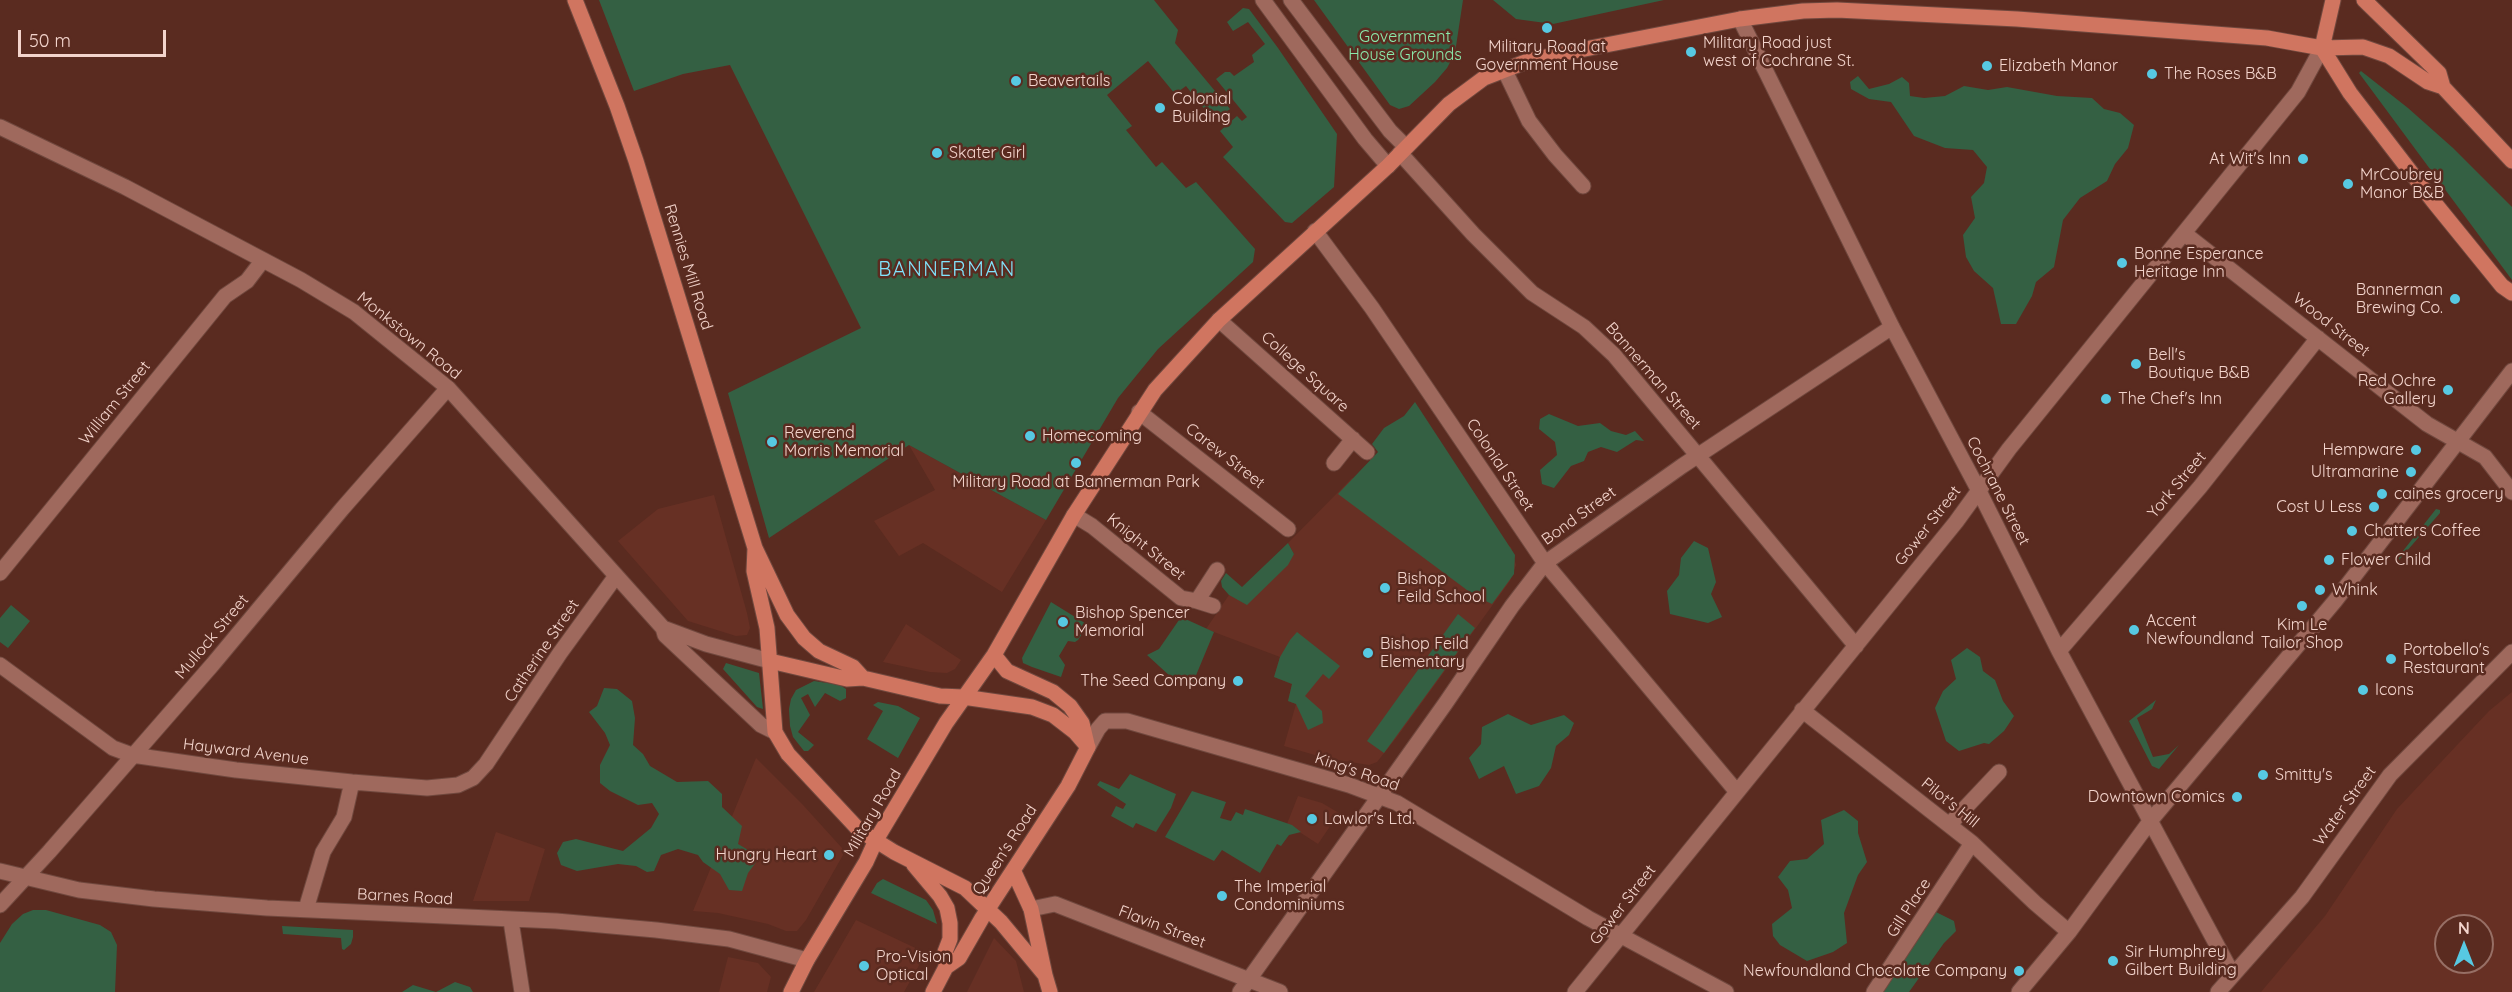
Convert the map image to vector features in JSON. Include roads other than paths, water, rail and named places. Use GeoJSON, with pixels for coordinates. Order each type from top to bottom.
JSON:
{"type":"FeatureCollection","features":[{"type":"Feature","properties":{"kind":"main road","name":"Rennies Mill Road"},"geometry":{"type":"LineString","coordinates":[[575,0],[636,161],[755,548],[787,615],[804,638],[819,651],[853,667],[863,678],[940,696],[1032,707],[1053,715],[1075,732],[1088,747]]}},
{"type":"Feature","properties":{"kind":"main road"},"geometry":{"type":"LineString","coordinates":[[2333,0],[2322,48],[2350,93],[2433,201],[2502,286],[2512,293]]}},
{"type":"Feature","properties":{"kind":"main road"},"geometry":{"type":"LineString","coordinates":[[2364,0],[2439,73],[2443,87],[2512,161]]}},
{"type":"Feature","properties":{"kind":"main road","name":"Military Road"},"geometry":{"type":"LineString","coordinates":[[791,992],[807,960],[866,862],[876,840],[963,697],[994,655],[1074,515],[1155,390],[1219,320],[1388,166],[1466,90],[1484,78],[1504,69],[1554,55],[1740,19],[1803,11],[2028,20],[2267,38],[2322,48],[2370,49],[2401,62],[2428,82],[2443,87]]}},
{"type":"Feature","properties":{"kind":"main road","name":"Rennies Mill Road"},"geometry":{"type":"LineString","coordinates":[[755,548],[754,571],[767,628],[775,732]]}},
{"type":"Feature","properties":{"kind":"main road"},"geometry":{"type":"LineString","coordinates":[[994,655],[1007,671],[1053,692],[1070,706],[1082,723],[1088,747]]}},
{"type":"Feature","properties":{"kind":"main road"},"geometry":{"type":"LineString","coordinates":[[770,661],[847,679],[863,678]]}},
{"type":"Feature","properties":{"kind":"main road","name":"Monkstown Road"},"geometry":{"type":"LineString","coordinates":[[775,732],[799,768],[859,830],[910,861]]}},
{"type":"Feature","properties":{"kind":"main road","name":"Queen's Road"},"geometry":{"type":"LineString","coordinates":[[946,967],[959,958],[987,909],[1014,872],[1068,786],[1088,747]]}},
{"type":"Feature","properties":{"kind":"main road"},"geometry":{"type":"LineString","coordinates":[[910,861],[965,888],[1001,922],[1045,975]]}},
{"type":"Feature","properties":{"kind":"main road"},"geometry":{"type":"LineString","coordinates":[[910,861],[940,896],[947,908],[950,923],[950,939],[945,951],[946,967],[933,992]]}},
{"type":"Feature","properties":{"kind":"main road"},"geometry":{"type":"LineString","coordinates":[[1014,872],[1031,909],[1050,992]]}},
{"type":"Feature","properties":{"kind":"street"},"geometry":{"type":"LineString","coordinates":[[1263,0],[1365,139],[1388,166]]}},
{"type":"Feature","properties":{"kind":"street","name":"Bannerman Street"},"geometry":{"type":"LineString","coordinates":[[1291,0],[1403,150],[1473,234],[1532,293],[1584,327],[1614,355],[1856,645]]}},
{"type":"Feature","properties":{"kind":"street","name":"Cochrane Street"},"geometry":{"type":"LineString","coordinates":[[1740,19],[1892,327],[1978,489],[2059,651],[2233,975]]}},
{"type":"Feature","properties":{"kind":"street","name":"Gower Street"},"geometry":{"type":"LineString","coordinates":[[1575,992],[1956,522],[1978,489],[2298,92],[2322,48]]}},
{"type":"Feature","properties":{"kind":"street"},"geometry":{"type":"LineString","coordinates":[[1504,69],[1529,122],[1583,186]]}},
{"type":"Feature","properties":{"kind":"street","name":"Monkstown Road"},"geometry":{"type":"LineString","coordinates":[[0,127],[125,187],[263,260],[354,312],[448,388],[663,628],[665,635],[761,725],[775,732]]}},
{"type":"Feature","properties":{"kind":"street","name":"Colonial Street"},"geometry":{"type":"LineString","coordinates":[[1315,231],[1372,308],[1497,496],[1545,563],[1737,792]]}},
{"type":"Feature","properties":{"kind":"street","name":"Wood Street"},"geometry":{"type":"LineString","coordinates":[[2185,234],[2427,424],[2485,457],[2512,492]]}},
{"type":"Feature","properties":{"kind":"street","name":"William Street"},"geometry":{"type":"LineString","coordinates":[[0,573],[225,296],[248,281],[263,260]]}},
{"type":"Feature","properties":{"kind":"street","name":"College Square"},"geometry":{"type":"LineString","coordinates":[[1219,320],[1367,452]]}},
{"type":"Feature","properties":{"kind":"street","name":"Bond Street"},"geometry":{"type":"LineString","coordinates":[[1244,986],[1512,606],[1545,563],[1698,455],[1892,327]]}},
{"type":"Feature","properties":{"kind":"street","name":"York Street"},"geometry":{"type":"LineString","coordinates":[[2059,651],[2200,487],[2318,338]]}},
{"type":"Feature","properties":{"kind":"street"},"geometry":{"type":"LineString","coordinates":[[2019,992],[2069,932],[2151,820],[2335,601],[2512,371]]}},
{"type":"Feature","properties":{"kind":"street","name":"Mullock Street"},"geometry":{"type":"LineString","coordinates":[[0,905],[50,852],[213,664],[342,509],[448,388]]}},
{"type":"Feature","properties":{"kind":"street","name":"Carew Street"},"geometry":{"type":"LineString","coordinates":[[1139,412],[1288,529]]}},
{"type":"Feature","properties":{"kind":"street"},"geometry":{"type":"LineString","coordinates":[[1334,463],[1353,439]]}},
{"type":"Feature","properties":{"kind":"street","name":"Knight Street"},"geometry":{"type":"LineString","coordinates":[[1074,515],[1092,526],[1181,598],[1213,606]]}},
{"type":"Feature","properties":{"kind":"street","name":"Knight Street"},"geometry":{"type":"LineString","coordinates":[[1197,601],[1217,570]]}},
{"type":"Feature","properties":{"kind":"street","name":"Catherine Street"},"geometry":{"type":"LineString","coordinates":[[500,747],[560,653],[616,576]]}},
{"type":"Feature","properties":{"kind":"street","name":"Monkstown Road"},"geometry":{"type":"LineString","coordinates":[[663,628],[675,630],[706,644],[770,661]]}},
{"type":"Feature","properties":{"kind":"street","name":"Water Street"},"geometry":{"type":"LineString","coordinates":[[2218,992],[2302,897],[2390,775],[2511,651]]}},
{"type":"Feature","properties":{"kind":"street","name":"Hayward Avenue"},"geometry":{"type":"LineString","coordinates":[[0,665],[113,748],[132,755],[236,770],[427,788],[458,785],[473,778],[500,747]]}},
{"type":"Feature","properties":{"kind":"street","name":"Pilot's Hill"},"geometry":{"type":"LineString","coordinates":[[1803,710],[1972,843],[2069,932]]}},
{"type":"Feature","properties":{"kind":"street","name":"King's Road"},"geometry":{"type":"LineString","coordinates":[[1088,747],[1105,721],[1127,721],[1349,786],[1397,803],[1622,935],[1726,992]]}},
{"type":"Feature","properties":{"kind":"street"},"geometry":{"type":"LineString","coordinates":[[1949,825],[1999,772]]}},
{"type":"Feature","properties":{"kind":"street"},"geometry":{"type":"LineString","coordinates":[[306,909],[323,852],[344,817],[352,782]]}},
{"type":"Feature","properties":{"kind":"street","name":"Gill Place"},"geometry":{"type":"LineString","coordinates":[[1875,992],[1972,843]]}},
{"type":"Feature","properties":{"kind":"street","name":"Barnes Road"},"geometry":{"type":"LineString","coordinates":[[0,871],[79,890],[154,899],[511,921],[584,923],[729,939],[807,960]]}},
{"type":"Feature","properties":{"kind":"street","name":"Flavin Street"},"geometry":{"type":"LineString","coordinates":[[1031,909],[1055,904],[1244,986],[1280,992]]}},
{"type":"Feature","properties":{"kind":"street"},"geometry":{"type":"LineString","coordinates":[[511,921],[522,992]]}},
{"type":"Feature","properties":{"kind":"place","name":"Military Road at Government House"},"geometry":{"type":"Point","coordinates":[1547,28]}},
{"type":"Feature","properties":{"kind":"place","name":"Military Road just west of Cochrane St."},"geometry":{"type":"Point","coordinates":[1691,52]}},
{"type":"Feature","properties":{"kind":"place","name":"Elizabeth Manor"},"geometry":{"type":"Point","coordinates":[1987,66]}},
{"type":"Feature","properties":{"kind":"place","name":"The Roses B&B"},"geometry":{"type":"Point","coordinates":[2152,74]}},
{"type":"Feature","properties":{"kind":"place","name":"Beavertails"},"geometry":{"type":"Point","coordinates":[1016,81]}},
{"type":"Feature","properties":{"kind":"place","name":"Colonial Building"},"geometry":{"type":"Point","coordinates":[1160,108]}},
{"type":"Feature","properties":{"kind":"place","name":"Skater Girl"},"geometry":{"type":"Point","coordinates":[937,153]}},
{"type":"Feature","properties":{"kind":"place","name":"At Wit's Inn"},"geometry":{"type":"Point","coordinates":[2303,159]}},
{"type":"Feature","properties":{"kind":"place","name":"MrCoubrey Manor B&B"},"geometry":{"type":"Point","coordinates":[2348,184]}},
{"type":"Feature","properties":{"kind":"place","name":"Bonne Esperance Heritage Inn"},"geometry":{"type":"Point","coordinates":[2122,263]}},
{"type":"Feature","properties":{"kind":"place","name":"Bannerman Brewing Co."},"geometry":{"type":"Point","coordinates":[2455,299]}},
{"type":"Feature","properties":{"kind":"place","name":"Bell's Boutique B&B"},"geometry":{"type":"Point","coordinates":[2136,364]}},
{"type":"Feature","properties":{"kind":"place","name":"Red Ochre Gallery"},"geometry":{"type":"Point","coordinates":[2448,390]}},
{"type":"Feature","properties":{"kind":"place","name":"The Chef's Inn"},"geometry":{"type":"Point","coordinates":[2106,399]}},
{"type":"Feature","properties":{"kind":"place","name":"Homecoming"},"geometry":{"type":"Point","coordinates":[1030,436]}},
{"type":"Feature","properties":{"kind":"place","name":"Reverend Morris Memorial"},"geometry":{"type":"Point","coordinates":[772,442]}},
{"type":"Feature","properties":{"kind":"place","name":"Hempware"},"geometry":{"type":"Point","coordinates":[2416,450]}},
{"type":"Feature","properties":{"kind":"place","name":"Military Road at Bannerman Park"},"geometry":{"type":"Point","coordinates":[1076,463]}},
{"type":"Feature","properties":{"kind":"place","name":"Ultramarine"},"geometry":{"type":"Point","coordinates":[2411,472]}},
{"type":"Feature","properties":{"kind":"place","name":"caines grocery"},"geometry":{"type":"Point","coordinates":[2382,494]}},
{"type":"Feature","properties":{"kind":"place","name":"Cost U Less"},"geometry":{"type":"Point","coordinates":[2374,507]}},
{"type":"Feature","properties":{"kind":"place","name":"Chatters Coffee"},"geometry":{"type":"Point","coordinates":[2352,531]}},
{"type":"Feature","properties":{"kind":"place","name":"Flower Child"},"geometry":{"type":"Point","coordinates":[2329,560]}},
{"type":"Feature","properties":{"kind":"place","name":"Bishop Feild School"},"geometry":{"type":"Point","coordinates":[1385,588]}},
{"type":"Feature","properties":{"kind":"place","name":"Whink"},"geometry":{"type":"Point","coordinates":[2320,590]}},
{"type":"Feature","properties":{"kind":"place","name":"Kim Le Tailor Shop"},"geometry":{"type":"Point","coordinates":[2302,606]}},
{"type":"Feature","properties":{"kind":"place","name":"Bishop Spencer Memorial"},"geometry":{"type":"Point","coordinates":[1063,622]}},
{"type":"Feature","properties":{"kind":"place","name":"Accent Newfoundland"},"geometry":{"type":"Point","coordinates":[2134,630]}},
{"type":"Feature","properties":{"kind":"place","name":"Bishop Feild Elementary"},"geometry":{"type":"Point","coordinates":[1368,653]}},
{"type":"Feature","properties":{"kind":"place","name":"Portobello's Restaurant"},"geometry":{"type":"Point","coordinates":[2391,659]}},
{"type":"Feature","properties":{"kind":"place","name":"The Seed Company"},"geometry":{"type":"Point","coordinates":[1238,681]}},
{"type":"Feature","properties":{"kind":"place","name":"Icons"},"geometry":{"type":"Point","coordinates":[2363,690]}},
{"type":"Feature","properties":{"kind":"place","name":"Smitty's"},"geometry":{"type":"Point","coordinates":[2263,775]}},
{"type":"Feature","properties":{"kind":"place","name":"Downtown Comics"},"geometry":{"type":"Point","coordinates":[2237,797]}},
{"type":"Feature","properties":{"kind":"place","name":"Lawlor's Ltd."},"geometry":{"type":"Point","coordinates":[1312,819]}},
{"type":"Feature","properties":{"kind":"place","name":"Hungry Heart"},"geometry":{"type":"Point","coordinates":[829,855]}},
{"type":"Feature","properties":{"kind":"place","name":"The Imperial Condominiums"},"geometry":{"type":"Point","coordinates":[1222,896]}},
{"type":"Feature","properties":{"kind":"place","name":"Sir Humphrey Gilbert Building"},"geometry":{"type":"Point","coordinates":[2113,961]}},
{"type":"Feature","properties":{"kind":"place","name":"Pro-Vision Optical"},"geometry":{"type":"Point","coordinates":[864,966]}},
{"type":"Feature","properties":{"kind":"place","name":"Newfoundland Chocolate Company"},"geometry":{"type":"Point","coordinates":[2019,971]}},
{"type":"Feature","properties":{"kind":"district","name":"BANNERMAN"},"geometry":{"type":"Point","coordinates":[947,270]}},
{"type":"Feature","properties":{"kind":"park label","name":"Government House Grounds"},"geometry":{"type":"Point","coordinates":[1405,46]}}]}
